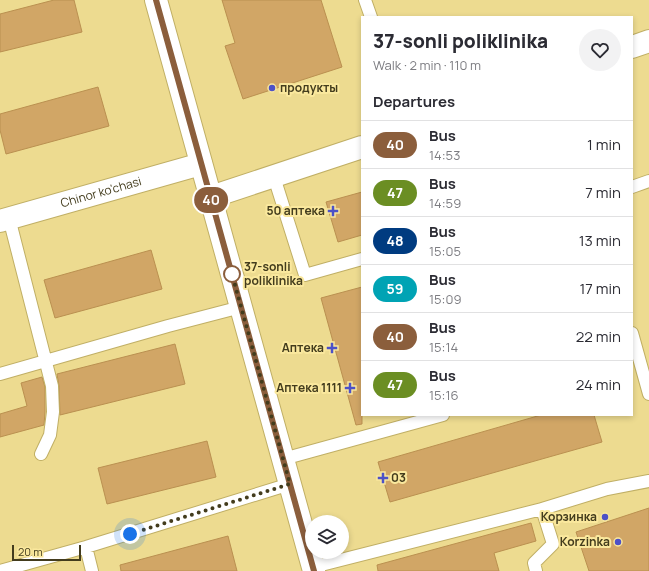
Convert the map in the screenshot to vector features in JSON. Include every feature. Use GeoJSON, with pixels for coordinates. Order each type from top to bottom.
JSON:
{"type":"FeatureCollection","features":[{"type":"Feature","properties":{"kind":"street"},"geometry":{"type":"LineString","coordinates":[[156,0],[314,569]]}},
{"type":"Feature","properties":{"kind":"street"},"geometry":{"type":"LineString","coordinates":[[633,47],[649,41]]}},
{"type":"Feature","properties":{"kind":"street"},"geometry":{"type":"LineString","coordinates":[[211,197],[361,147]]}},
{"type":"Feature","properties":{"kind":"street","name":"Chinor ko'chasi"},"geometry":{"type":"LineString","coordinates":[[4,219],[201,164]]}},
{"type":"Feature","properties":{"kind":"lane"},"geometry":{"type":"LineString","coordinates":[[365,0],[371,16]]}},
{"type":"Feature","properties":{"kind":"lane"},"geometry":{"type":"LineString","coordinates":[[274,177],[305,275],[361,259]]}},
{"type":"Feature","properties":{"kind":"lane"},"geometry":{"type":"LineString","coordinates":[[633,187],[649,181]]}},
{"type":"Feature","properties":{"kind":"lane"},"geometry":{"type":"LineString","coordinates":[[4,219],[52,386],[53,412],[50,435],[41,454]]}},
{"type":"Feature","properties":{"kind":"lane"},"geometry":{"type":"LineString","coordinates":[[0,374],[160,328],[241,307]]}},
{"type":"Feature","properties":{"kind":"lane"},"geometry":{"type":"LineString","coordinates":[[633,337],[649,394]]}},
{"type":"Feature","properties":{"kind":"lane"},"geometry":{"type":"LineString","coordinates":[[283,459],[427,417]]}},
{"type":"Feature","properties":{"kind":"lane"},"geometry":{"type":"LineString","coordinates":[[314,569],[542,509],[607,489],[649,481]]}},
{"type":"Feature","properties":{"kind":"lane"},"geometry":{"type":"LineString","coordinates":[[0,571],[86,547],[290,484]]}},
{"type":"Feature","properties":{"kind":"lane"},"geometry":{"type":"LineString","coordinates":[[536,571],[534,563],[552,544],[542,509]]}},
{"type":"Feature","properties":{"kind":"lane"},"geometry":{"type":"LineString","coordinates":[[86,547],[92,571]]}},
{"type":"Feature","properties":{"kind":"building"},"geometry":{"type":"Polygon","coordinates":[[[54,0],[74,0],[82,32],[0,52],[0,14],[54,0]]]}},
{"type":"Feature","properties":{"kind":"building"},"geometry":{"type":"Polygon","coordinates":[[[222,0],[321,0],[342,67],[243,99],[225,46],[235,43],[222,0]]]}},
{"type":"Feature","properties":{"kind":"building"},"geometry":{"type":"Polygon","coordinates":[[[98,87],[109,126],[6,154],[0,130],[0,114],[98,87]]]}},
{"type":"Feature","properties":{"kind":"building"},"geometry":{"type":"Polygon","coordinates":[[[361,192],[361,235],[338,242],[326,202],[361,192]]]}},
{"type":"Feature","properties":{"kind":"building"},"geometry":{"type":"Polygon","coordinates":[[[151,250],[162,289],[55,318],[44,280],[151,250]]]}},
{"type":"Feature","properties":{"kind":"building"},"geometry":{"type":"Polygon","coordinates":[[[361,287],[362,424],[356,425],[321,298],[361,287]]]}},
{"type":"Feature","properties":{"kind":"building"},"geometry":{"type":"Polygon","coordinates":[[[175,344],[185,384],[60,415],[57,374],[175,344]]]}},
{"type":"Feature","properties":{"kind":"building"},"geometry":{"type":"Polygon","coordinates":[[[42,377],[45,387],[44,425],[0,437],[0,414],[27,406],[21,383],[42,377]]]}},
{"type":"Feature","properties":{"kind":"building"},"geometry":{"type":"Polygon","coordinates":[[[538,416],[594,416],[602,442],[390,502],[378,462],[538,416]]]}},
{"type":"Feature","properties":{"kind":"building"},"geometry":{"type":"Polygon","coordinates":[[[207,441],[216,477],[107,504],[98,468],[207,441]]]}},
{"type":"Feature","properties":{"kind":"building"},"geometry":{"type":"Polygon","coordinates":[[[649,508],[649,571],[589,571],[576,532],[649,508]]]}},
{"type":"Feature","properties":{"kind":"building"},"geometry":{"type":"Polygon","coordinates":[[[531,523],[536,541],[494,553],[499,571],[378,571],[377,565],[531,523]]]}},
{"type":"Feature","properties":{"kind":"building"},"geometry":{"type":"Polygon","coordinates":[[[228,536],[237,571],[121,571],[120,565],[228,536]]]}},
{"type":"Feature","properties":{"kind":"bus line","name":"40"},"geometry":{"type":"LineString","coordinates":[[156,0],[314,571]]}},
{"type":"Feature","properties":{"kind":"place","name":"продукты"},"geometry":{"type":"Point","coordinates":[272,88]}},
{"type":"Feature","properties":{"kind":"place","name":"50 аптека"},"geometry":{"type":"Point","coordinates":[333,211]}},
{"type":"Feature","properties":{"kind":"place","name":"37-sonli poliklinika"},"geometry":{"type":"Point","coordinates":[232,274]}},
{"type":"Feature","properties":{"kind":"place","name":"Аптека"},"geometry":{"type":"Point","coordinates":[332,348]}},
{"type":"Feature","properties":{"kind":"place","name":"Аптека 1111"},"geometry":{"type":"Point","coordinates":[350,388]}},
{"type":"Feature","properties":{"kind":"place","name":"03"},"geometry":{"type":"Point","coordinates":[383,478]}},
{"type":"Feature","properties":{"kind":"place","name":"Корзинка"},"geometry":{"type":"Point","coordinates":[605,517]}},
{"type":"Feature","properties":{"kind":"place","name":"Korzinka"},"geometry":{"type":"Point","coordinates":[618,542]}},
{"type":"Feature","properties":{"kind":"route"},"geometry":{"type":"LineString","coordinates":[[130,534],[290,484],[232,274]]}}]}
